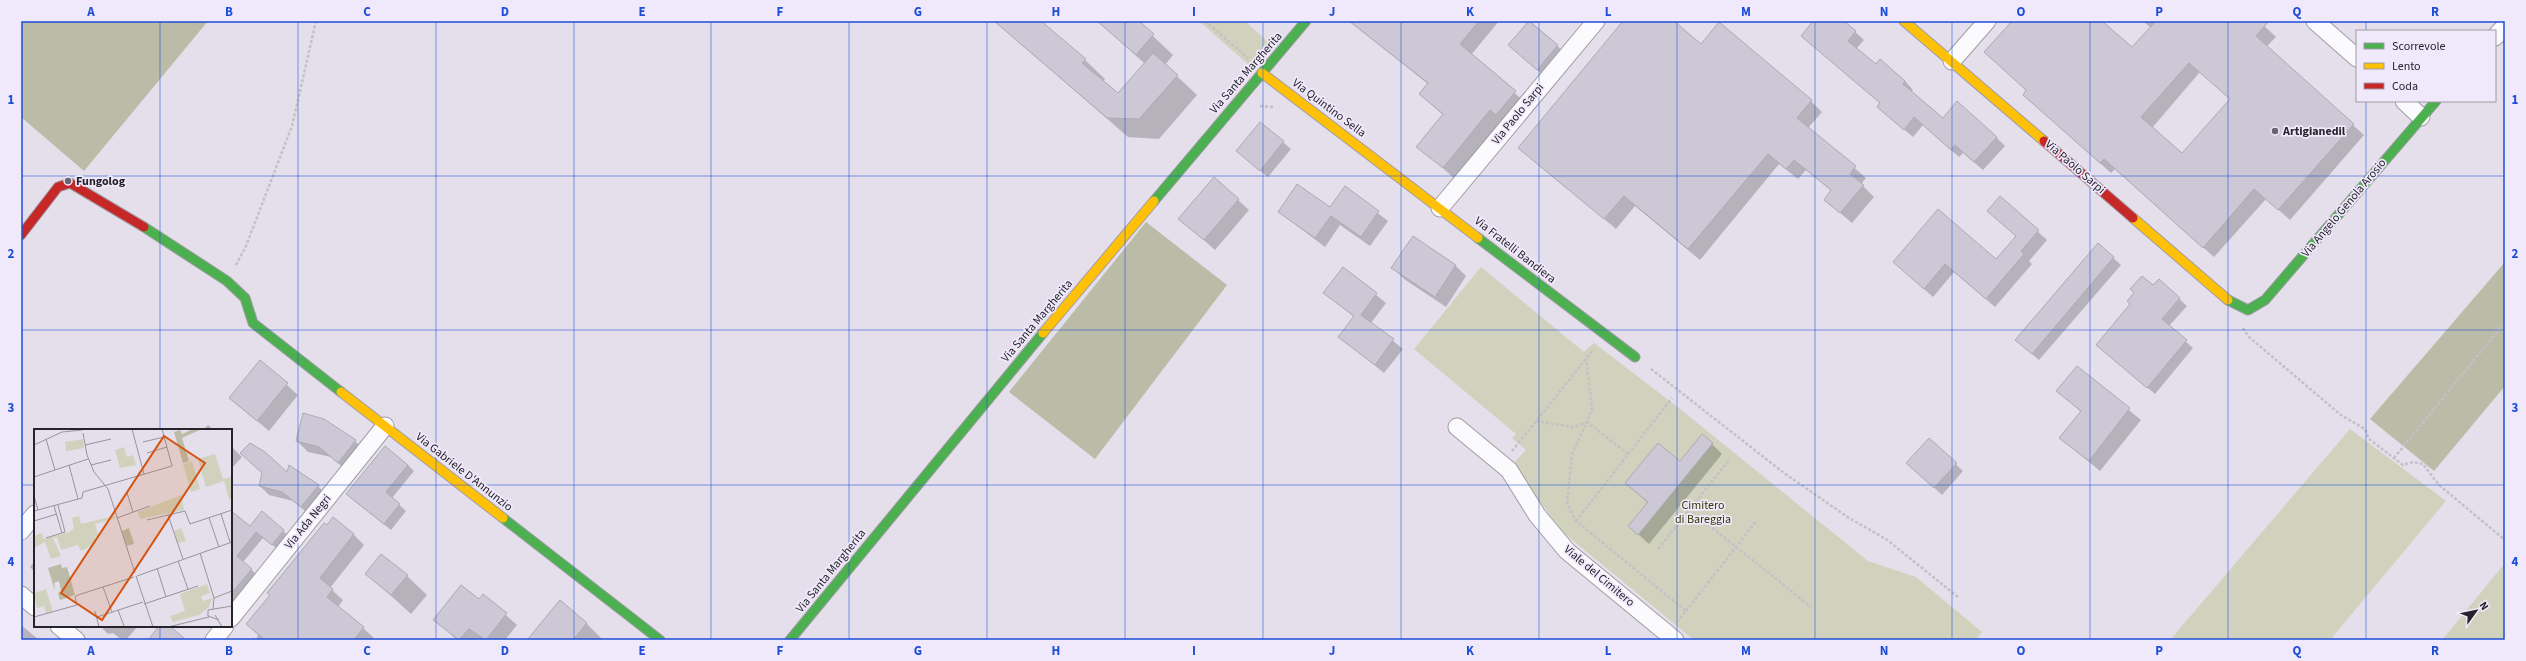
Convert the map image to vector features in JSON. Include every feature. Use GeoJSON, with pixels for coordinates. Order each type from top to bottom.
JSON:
{"type":"FeatureCollection","features":[{"type":"Feature","properties":{"kind":"street","name":"Via Santa Margherita"},"geometry":{"type":"LineString","coordinates":[[790,640],[983,403],[1306,21]]}},
{"type":"Feature","properties":{"kind":"street","name":"Via Paolo Sarpi"},"geometry":{"type":"LineString","coordinates":[[1440,208],[1596,21]]}},
{"type":"Feature","properties":{"kind":"street","name":"Via Paolo Sarpi"},"geometry":{"type":"LineString","coordinates":[[1904,21],[2220,293],[2234,304],[2248,310]]}},
{"type":"Feature","properties":{"kind":"street"},"geometry":{"type":"LineString","coordinates":[[1952,61],[1987,21]]}},
{"type":"Feature","properties":{"kind":"street"},"geometry":{"type":"LineString","coordinates":[[2325,24],[2356,57]]}},
{"type":"Feature","properties":{"kind":"street"},"geometry":{"type":"LineString","coordinates":[[2496,36],[2505,26]]}},
{"type":"Feature","properties":{"kind":"street","name":"Via Quintino Sella"},"geometry":{"type":"LineString","coordinates":[[1262,73],[1381,163]]}},
{"type":"Feature","properties":{"kind":"street"},"geometry":{"type":"LineString","coordinates":[[2405,102],[2421,117]]}},
{"type":"Feature","properties":{"kind":"street","name":"Via Angelo Genola Arosio"},"geometry":{"type":"LineString","coordinates":[[2248,310],[2265,300],[2435,102]]}},
{"type":"Feature","properties":{"kind":"street","name":"Via Fratelli Bandiera"},"geometry":{"type":"LineString","coordinates":[[1381,163],[1635,357]]}},
{"type":"Feature","properties":{"kind":"street"},"geometry":{"type":"LineString","coordinates":[[21,235],[58,187],[70,183],[86,191],[227,281]]}},
{"type":"Feature","properties":{"kind":"street","name":"Via Gabriele D'Annunzio"},"geometry":{"type":"LineString","coordinates":[[227,281],[246,298],[253,323],[660,640]]}},
{"type":"Feature","properties":{"kind":"street","name":"Via Ada Negri"},"geometry":{"type":"LineString","coordinates":[[232,617],[385,426]]}},
{"type":"Feature","properties":{"kind":"street","name":"Viale del Cimitero"},"geometry":{"type":"LineString","coordinates":[[1457,427],[1509,470],[1537,515],[1567,551],[1668,638]]}},
{"type":"Feature","properties":{"kind":"street"},"geometry":{"type":"LineString","coordinates":[[21,531],[34,515]]}},
{"type":"Feature","properties":{"kind":"street"},"geometry":{"type":"LineString","coordinates":[[21,595],[34,606]]}},
{"type":"Feature","properties":{"kind":"street"},"geometry":{"type":"LineString","coordinates":[[60,627],[76,640]]}},
{"type":"Feature","properties":{"kind":"street"},"geometry":{"type":"LineString","coordinates":[[214,640],[224,627]]}},
{"type":"Feature","properties":{"kind":"path"},"geometry":{"type":"LineString","coordinates":[[227,281],[246,246],[292,126],[316,21]]}},
{"type":"Feature","properties":{"kind":"path"},"geometry":{"type":"LineString","coordinates":[[1205,21],[1250,60]]}},
{"type":"Feature","properties":{"kind":"path"},"geometry":{"type":"LineString","coordinates":[[2248,310],[2243,328],[2249,337],[2342,415],[2365,429],[2369,438],[2403,465],[2413,462],[2423,464],[2439,485],[2505,540]]}},
{"type":"Feature","properties":{"kind":"path"},"geometry":{"type":"LineString","coordinates":[[2394,458],[2505,322]]}},
{"type":"Feature","properties":{"kind":"path"},"geometry":{"type":"LineString","coordinates":[[1502,464],[1605,335]]}},
{"type":"Feature","properties":{"kind":"path"},"geometry":{"type":"LineString","coordinates":[[1635,357],[1784,473],[1849,518],[1886,540],[1958,597]]}},
{"type":"Feature","properties":{"kind":"path"},"geometry":{"type":"LineString","coordinates":[[1586,358],[1592,408],[1588,422],[1572,454],[1568,502],[1576,521],[1686,611]]}},
{"type":"Feature","properties":{"kind":"path"},"geometry":{"type":"LineString","coordinates":[[1576,521],[1672,398]]}},
{"type":"Feature","properties":{"kind":"path"},"geometry":{"type":"LineString","coordinates":[[1536,421],[1573,427],[1588,422]]}},
{"type":"Feature","properties":{"kind":"path"},"geometry":{"type":"LineString","coordinates":[[1588,422],[1628,454]]}},
{"type":"Feature","properties":{"kind":"path"},"geometry":{"type":"LineString","coordinates":[[1658,549],[1729,460]]}},
{"type":"Feature","properties":{"kind":"path"},"geometry":{"type":"LineString","coordinates":[[1689,509],[1811,607]]}},
{"type":"Feature","properties":{"kind":"path"},"geometry":{"type":"LineString","coordinates":[[1668,638],[1686,611],[1757,520]]}},
{"type":"Feature","properties":{"kind":"green space"},"geometry":{"type":"Polygon","coordinates":[[[21,21],[208,21],[84,171],[21,117],[21,21]]]}},
{"type":"Feature","properties":{"kind":"green space"},"geometry":{"type":"Polygon","coordinates":[[[1199,21],[1245,21],[1269,43],[1250,66],[1199,21]]]}},
{"type":"Feature","properties":{"kind":"green space"},"geometry":{"type":"Polygon","coordinates":[[[1146,222],[1227,285],[1095,459],[1009,392],[1146,222]]]}},
{"type":"Feature","properties":{"kind":"green space"},"geometry":{"type":"Polygon","coordinates":[[[2505,262],[2505,386],[2434,471],[2370,419],[2505,262]]]}},
{"type":"Feature","properties":{"kind":"green space","name":"Cimitero di Bareggia"},"geometry":{"type":"Polygon","coordinates":[[[1481,267],[1584,352],[1594,343],[1675,405],[1868,561],[1916,577],[1982,632],[1976,640],[1694,640],[1565,534],[1533,493],[1515,462],[1526,450],[1512,438],[1516,434],[1414,349],[1481,267]]]}},
{"type":"Feature","properties":{"kind":"green space"},"geometry":{"type":"Polygon","coordinates":[[[2350,429],[2446,501],[2330,640],[2170,640],[2350,429]]]}},
{"type":"Feature","properties":{"kind":"green space"},"geometry":{"type":"Polygon","coordinates":[[[2505,563],[2505,640],[2442,640],[2505,563]]]}},
{"type":"Feature","properties":{"kind":"building"},"geometry":{"type":"Polygon","coordinates":[[[994,21],[1041,21],[1086,59],[1082,63],[1118,93],[1153,53],[1178,75],[1139,119],[1107,118],[994,21]]]}},
{"type":"Feature","properties":{"kind":"building"},"geometry":{"type":"Polygon","coordinates":[[[1097,21],[1139,21],[1154,34],[1136,55],[1097,21]]]}},
{"type":"Feature","properties":{"kind":"building"},"geometry":{"type":"Polygon","coordinates":[[[1349,21],[1479,21],[1460,44],[1516,91],[1496,115],[1490,110],[1443,168],[1416,147],[1443,114],[1419,94],[1428,83],[1349,21]]]}},
{"type":"Feature","properties":{"kind":"building"},"geometry":{"type":"Polygon","coordinates":[[[1529,21],[1558,45],[1537,70],[1508,45],[1529,21]]]}},
{"type":"Feature","properties":{"kind":"building"},"geometry":{"type":"Polygon","coordinates":[[[1623,21],[1674,21],[1701,44],[1719,22],[1812,100],[1797,118],[1856,166],[1850,174],[1864,185],[1840,213],[1824,200],[1831,190],[1794,160],[1786,169],[1768,154],[1688,249],[1624,196],[1604,219],[1518,148],[1623,21]]]}},
{"type":"Feature","properties":{"kind":"building"},"geometry":{"type":"Polygon","coordinates":[[[1813,21],[1844,21],[1856,31],[1848,41],[1876,64],[1880,59],[1905,81],[1903,84],[1943,118],[1957,101],[1997,137],[1974,162],[1955,145],[1951,150],[1914,117],[1904,130],[1877,107],[1880,103],[1801,36],[1813,21]]]}},
{"type":"Feature","properties":{"kind":"building"},"geometry":{"type":"Polygon","coordinates":[[[2012,21],[2102,21],[2132,47],[2156,21],[2269,21],[2256,36],[2354,124],[2278,210],[2254,189],[2203,248],[2104,159],[2100,163],[2023,95],[2026,90],[1984,52],[2012,21]],[[2189,63],[2141,117],[2182,153],[2230,99],[2189,63]]]}},
{"type":"Feature","properties":{"kind":"building"},"geometry":{"type":"Polygon","coordinates":[[[1260,122],[1284,141],[1260,171],[1236,151],[1260,122]]]}},
{"type":"Feature","properties":{"kind":"building"},"geometry":{"type":"Polygon","coordinates":[[[1214,177],[1239,199],[1204,240],[1178,219],[1214,177]]]}},
{"type":"Feature","properties":{"kind":"building"},"geometry":{"type":"Polygon","coordinates":[[[1297,184],[1330,207],[1345,186],[1379,211],[1361,237],[1331,216],[1315,238],[1278,212],[1297,184]]]}},
{"type":"Feature","properties":{"kind":"building"},"geometry":{"type":"Polygon","coordinates":[[[2000,196],[2039,230],[2021,251],[2024,254],[1986,299],[1945,264],[1924,289],[1893,262],[1938,209],[1996,259],[2016,236],[1987,211],[2000,196]]]}},
{"type":"Feature","properties":{"kind":"building"},"geometry":{"type":"Polygon","coordinates":[[[1413,236],[1456,265],[1435,297],[1391,268],[1413,236]]]}},
{"type":"Feature","properties":{"kind":"building"},"geometry":{"type":"Polygon","coordinates":[[[2098,243],[2114,257],[2032,354],[2015,340],[2098,243]]]}},
{"type":"Feature","properties":{"kind":"building"},"geometry":{"type":"Polygon","coordinates":[[[1343,267],[1377,293],[1361,315],[1394,339],[1375,365],[1338,337],[1354,316],[1323,293],[1343,267]]]}},
{"type":"Feature","properties":{"kind":"building"},"geometry":{"type":"Polygon","coordinates":[[[2142,276],[2153,285],[2159,279],[2180,298],[2162,319],[2187,340],[2147,388],[2096,345],[2130,304],[2127,301],[2134,293],[2130,289],[2142,276]]]}},
{"type":"Feature","properties":{"kind":"building"},"geometry":{"type":"Polygon","coordinates":[[[260,360],[288,383],[257,421],[229,398],[260,360]]]}},
{"type":"Feature","properties":{"kind":"building"},"geometry":{"type":"Polygon","coordinates":[[[2077,366],[2130,408],[2089,461],[2059,438],[2081,411],[2056,391],[2077,366]]]}},
{"type":"Feature","properties":{"kind":"building"},"geometry":{"type":"Polygon","coordinates":[[[303,413],[324,419],[356,440],[338,463],[319,447],[296,441],[303,413]]]}},
{"type":"Feature","properties":{"kind":"building"},"geometry":{"type":"Polygon","coordinates":[[[1702,434],[1713,443],[1638,535],[1628,526],[1648,502],[1625,483],[1658,443],[1680,461],[1702,434]]]}},
{"type":"Feature","properties":{"kind":"building"},"geometry":{"type":"Polygon","coordinates":[[[1929,438],[1957,463],[1934,488],[1906,463],[1929,438]]]}},
{"type":"Feature","properties":{"kind":"building"},"geometry":{"type":"Polygon","coordinates":[[[250,443],[265,452],[287,472],[289,465],[319,485],[301,507],[282,492],[259,486],[262,473],[240,453],[250,443]]]}},
{"type":"Feature","properties":{"kind":"building"},"geometry":{"type":"Polygon","coordinates":[[[385,446],[408,465],[386,492],[400,504],[384,524],[346,494],[385,446]]]}},
{"type":"Feature","properties":{"kind":"building"},"geometry":{"type":"Polygon","coordinates":[[[262,511],[284,530],[272,545],[256,532],[237,556],[252,569],[232,593],[232,512],[250,526],[262,511]]]}},
{"type":"Feature","properties":{"kind":"building"},"geometry":{"type":"Polygon","coordinates":[[[333,517],[354,534],[320,578],[333,589],[327,597],[364,627],[354,640],[265,640],[246,624],[270,595],[267,593],[324,523],[327,525],[333,517]]]}},
{"type":"Feature","properties":{"kind":"building"},"geometry":{"type":"Polygon","coordinates":[[[381,554],[408,575],[391,595],[365,574],[381,554]]]}},
{"type":"Feature","properties":{"kind":"building"},"geometry":{"type":"Polygon","coordinates":[[[461,585],[479,599],[483,594],[507,613],[486,640],[469,629],[459,640],[433,620],[461,585]]]}},
{"type":"Feature","properties":{"kind":"building"},"geometry":{"type":"Polygon","coordinates":[[[560,600],[587,623],[573,640],[527,640],[560,600]]]}},
{"type":"Feature","properties":{"kind":"building"},"geometry":{"type":"Polygon","coordinates":[[[158,627],[171,627],[186,640],[148,640],[158,627]]]}},
{"type":"Feature","properties":{"kind":"traffic: fast"},"geometry":{"type":"LineString","coordinates":[[1154,201],[1306,21]]}},
{"type":"Feature","properties":{"kind":"traffic: fast"},"geometry":{"type":"LineString","coordinates":[[2228,300],[2248,310],[2265,300],[2435,102]]}},
{"type":"Feature","properties":{"kind":"traffic: fast"},"geometry":{"type":"LineString","coordinates":[[144,227],[227,281],[245,298],[253,323],[341,392]]}},
{"type":"Feature","properties":{"kind":"traffic: fast"},"geometry":{"type":"LineString","coordinates":[[1478,238],[1635,357]]}},
{"type":"Feature","properties":{"kind":"traffic: fast"},"geometry":{"type":"LineString","coordinates":[[790,640],[1043,333]]}},
{"type":"Feature","properties":{"kind":"traffic: fast"},"geometry":{"type":"LineString","coordinates":[[503,518],[660,640]]}},
{"type":"Feature","properties":{"kind":"traffic: slow"},"geometry":{"type":"LineString","coordinates":[[1904,21],[2044,141]]}},
{"type":"Feature","properties":{"kind":"traffic: slow"},"geometry":{"type":"LineString","coordinates":[[1262,73],[1478,238]]}},
{"type":"Feature","properties":{"kind":"traffic: slow"},"geometry":{"type":"LineString","coordinates":[[1043,333],[1154,201]]}},
{"type":"Feature","properties":{"kind":"traffic: slow"},"geometry":{"type":"LineString","coordinates":[[2133,218],[2228,300]]}},
{"type":"Feature","properties":{"kind":"traffic: slow"},"geometry":{"type":"LineString","coordinates":[[341,392],[503,518]]}},
{"type":"Feature","properties":{"kind":"traffic: jam"},"geometry":{"type":"LineString","coordinates":[[2044,141],[2133,218]]}},
{"type":"Feature","properties":{"kind":"traffic: jam"},"geometry":{"type":"LineString","coordinates":[[21,235],[58,187],[70,183],[144,227]]}},
{"type":"Feature","properties":{"kind":"place","name":"Artigianedil"},"geometry":{"type":"Point","coordinates":[2275,131]}},
{"type":"Feature","properties":{"kind":"place","name":"Fungolog"},"geometry":{"type":"Point","coordinates":[68,181]}}]}
